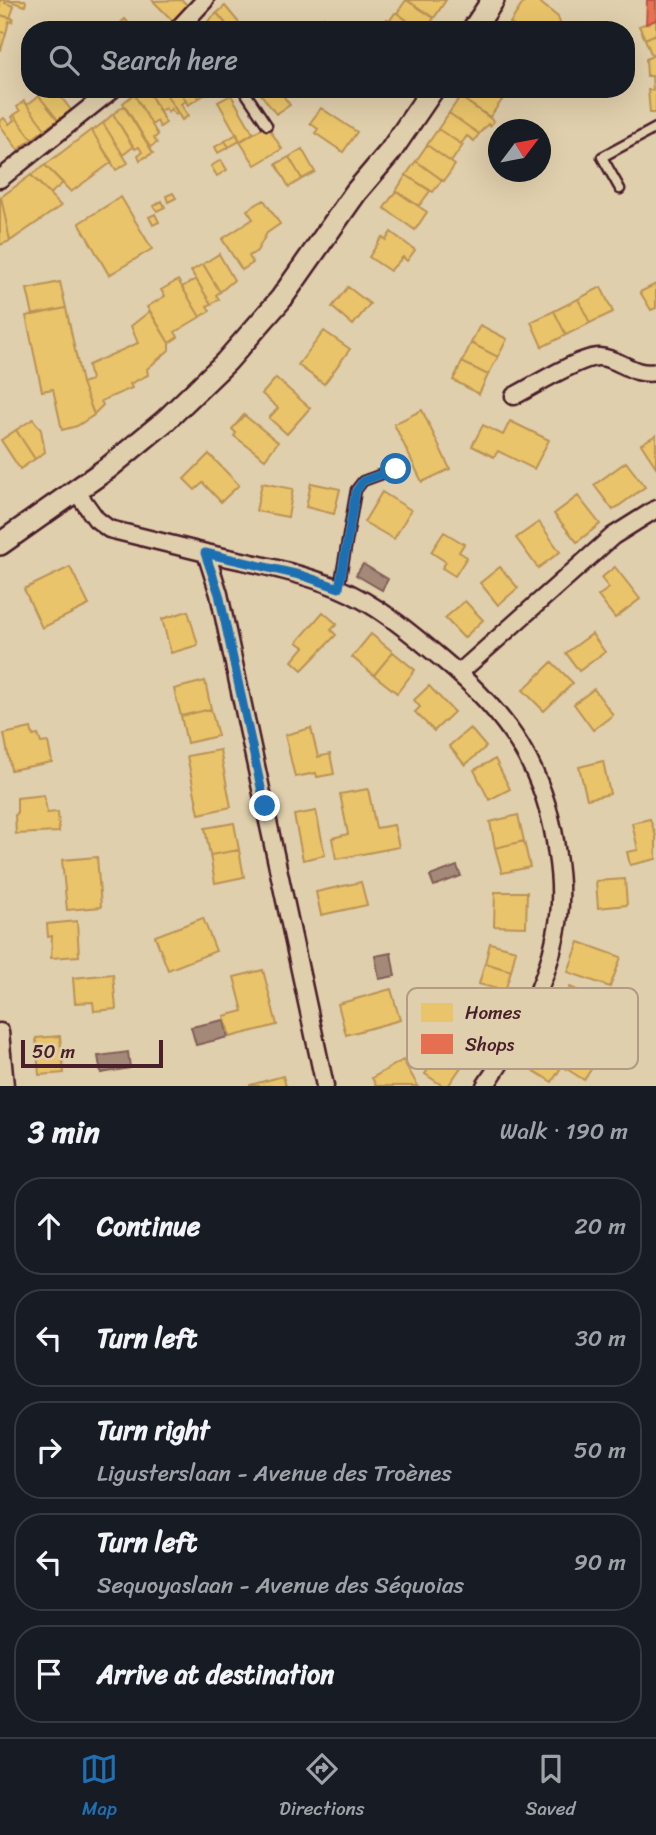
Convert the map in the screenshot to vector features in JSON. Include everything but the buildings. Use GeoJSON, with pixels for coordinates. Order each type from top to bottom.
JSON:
{"type":"FeatureCollection","features":[{"type":"Feature","properties":{"kind":"street"},"geometry":{"type":"LineString","coordinates":[[188,21],[205,0]]}},
{"type":"Feature","properties":{"kind":"street"},"geometry":{"type":"LineString","coordinates":[[479,21],[493,0]]}},
{"type":"Feature","properties":{"kind":"street"},"geometry":{"type":"LineString","coordinates":[[0,179],[102,98]]}},
{"type":"Feature","properties":{"kind":"street"},"geometry":{"type":"LineString","coordinates":[[0,544],[76,491],[165,421],[226,362],[281,299],[356,192],[390,152],[427,98]]}},
{"type":"Feature","properties":{"kind":"street"},"geometry":{"type":"LineString","coordinates":[[514,396],[593,357],[609,359],[638,373],[656,372]]}},
{"type":"Feature","properties":{"kind":"street"},"geometry":{"type":"LineString","coordinates":[[76,491],[96,519],[109,528],[304,576],[339,588],[397,623],[459,673],[488,702],[529,758],[547,803],[560,877],[556,933],[538,988]]}},
{"type":"Feature","properties":{"kind":"street"},"geometry":{"type":"LineString","coordinates":[[459,673],[613,536],[656,509]]}},
{"type":"Feature","properties":{"kind":"street"},"geometry":{"type":"LineString","coordinates":[[205,553],[219,594],[325,1086]]}},
{"type":"Feature","properties":{"kind":"street"},"geometry":{"type":"LineString","coordinates":[[0,1032],[5,1086]]}},
{"type":"Feature","properties":{"kind":"street"},"geometry":{"type":"LineString","coordinates":[[485,1086],[496,1069]]}},
{"type":"Feature","properties":{"kind":"lane"},"geometry":{"type":"LineString","coordinates":[[249,98],[267,125]]}},
{"type":"Feature","properties":{"kind":"lane"},"geometry":{"type":"LineString","coordinates":[[620,189],[602,157],[656,128]]}},
{"type":"Feature","properties":{"kind":"lane"},"geometry":{"type":"LineString","coordinates":[[339,588],[356,491],[363,481],[396,469]]}},
{"type":"Feature","properties":{"kind":"shaded area"},"geometry":{"type":"Polygon","coordinates":[[[363,564],[388,579],[382,590],[356,575],[363,564]]]}},
{"type":"Feature","properties":{"kind":"shaded area"},"geometry":{"type":"Polygon","coordinates":[[[457,866],[461,876],[434,886],[430,876],[457,866]]]}},
{"type":"Feature","properties":{"kind":"shaded area"},"geometry":{"type":"Polygon","coordinates":[[[391,953],[395,976],[379,979],[375,956],[391,953]]]}},
{"type":"Feature","properties":{"kind":"shaded area"},"geometry":{"type":"Polygon","coordinates":[[[224,1020],[228,1037],[196,1045],[191,1027],[224,1020]]]}},
{"type":"Feature","properties":{"kind":"shaded area"},"geometry":{"type":"Polygon","coordinates":[[[128,1052],[130,1068],[101,1073],[98,1056],[128,1052]]]}},
{"type":"Feature","properties":{"kind":"route"},"geometry":{"type":"LineString","coordinates":[[265,806],[219,594],[205,553],[304,576],[339,588],[356,491],[363,481],[396,469]]}}]}
